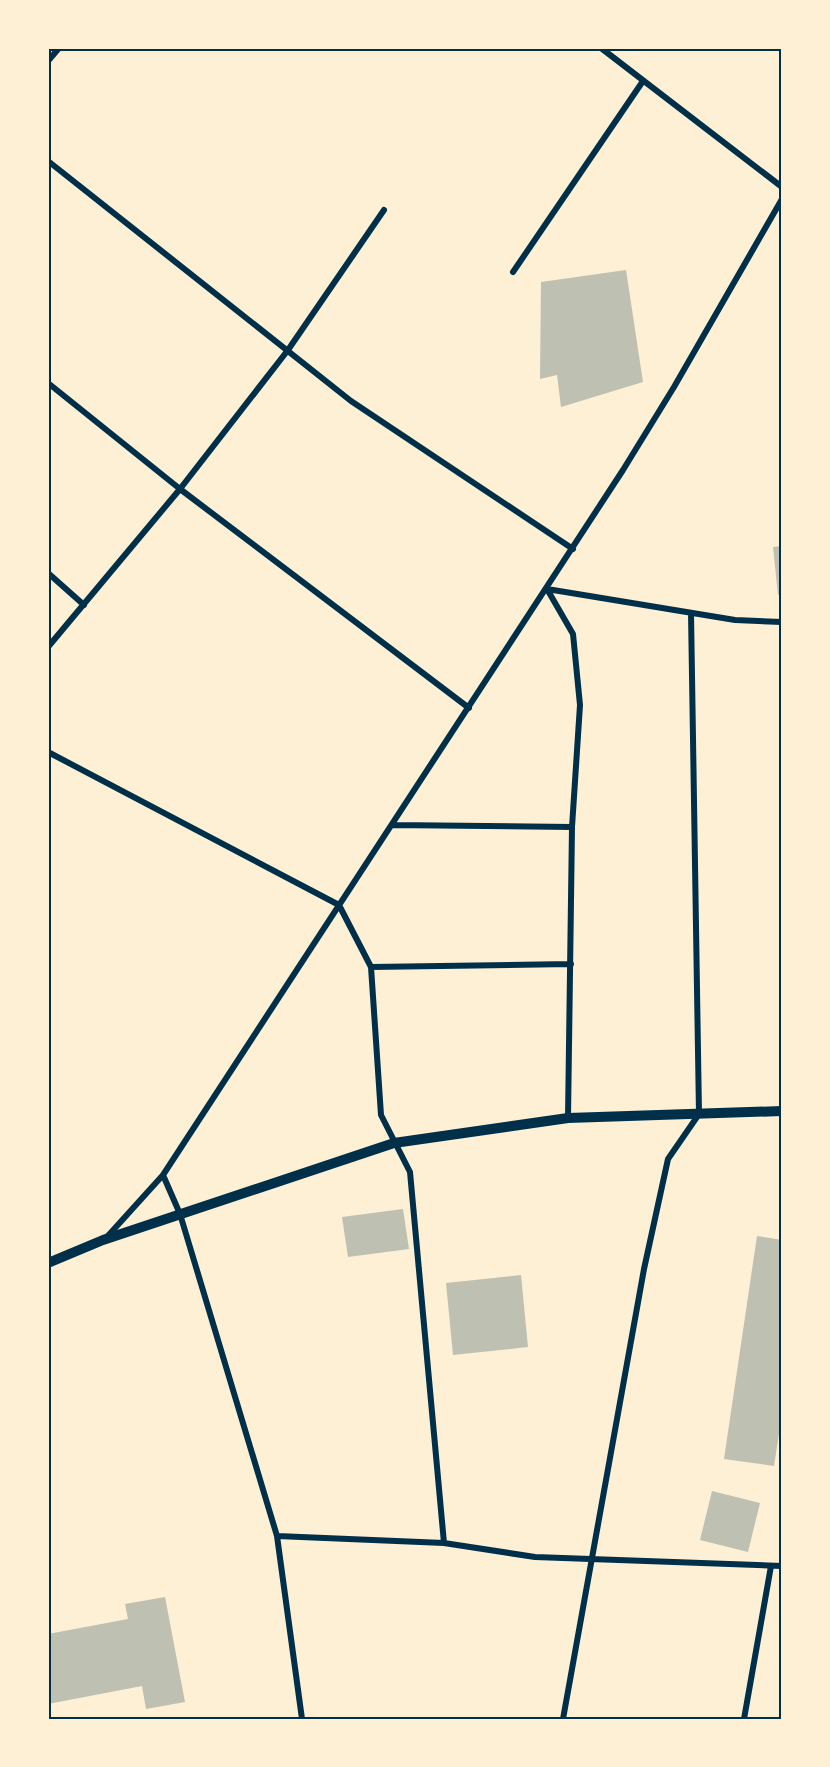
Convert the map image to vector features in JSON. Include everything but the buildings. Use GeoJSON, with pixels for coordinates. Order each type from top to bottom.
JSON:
{"type":"FeatureCollection","features":[{"type":"Feature","properties":{"kind":"street"},"geometry":{"type":"LineString","coordinates":[[48,61],[58,48]]}},
{"type":"Feature","properties":{"kind":"street"},"geometry":{"type":"LineString","coordinates":[[601,48],[782,187]]}},
{"type":"Feature","properties":{"kind":"street"},"geometry":{"type":"LineString","coordinates":[[513,272],[643,81]]}},
{"type":"Feature","properties":{"kind":"street"},"geometry":{"type":"LineString","coordinates":[[48,161],[351,401],[573,549]]}},
{"type":"Feature","properties":{"kind":"street"},"geometry":{"type":"LineString","coordinates":[[103,1240],[163,1175],[547,589],[674,387],[782,199]]}},
{"type":"Feature","properties":{"kind":"street"},"geometry":{"type":"LineString","coordinates":[[48,646],[180,489],[288,350],[384,210]]}},
{"type":"Feature","properties":{"kind":"street"},"geometry":{"type":"LineString","coordinates":[[48,383],[180,489],[469,708]]}},
{"type":"Feature","properties":{"kind":"street"},"geometry":{"type":"LineString","coordinates":[[48,573],[84,605]]}},
{"type":"Feature","properties":{"kind":"street"},"geometry":{"type":"LineString","coordinates":[[547,589],[735,620],[782,622]]}},
{"type":"Feature","properties":{"kind":"street"},"geometry":{"type":"LineString","coordinates":[[547,589],[573,634],[580,705],[572,827],[568,1118]]}},
{"type":"Feature","properties":{"kind":"street"},"geometry":{"type":"LineString","coordinates":[[564,1719],[644,1269],[668,1159],[699,1114],[691,613]]}},
{"type":"Feature","properties":{"kind":"street"},"geometry":{"type":"LineString","coordinates":[[48,752],[339,905],[371,967],[381,1115],[410,1172],[444,1543]]}},
{"type":"Feature","properties":{"kind":"street"},"geometry":{"type":"LineString","coordinates":[[392,825],[572,827]]}},
{"type":"Feature","properties":{"kind":"street"},"geometry":{"type":"LineString","coordinates":[[371,967],[571,964]]}},
{"type":"Feature","properties":{"kind":"street"},"geometry":{"type":"LineString","coordinates":[[48,1263],[103,1240],[394,1143],[568,1118],[782,1111]]}},
{"type":"Feature","properties":{"kind":"street"},"geometry":{"type":"LineString","coordinates":[[163,1175],[180,1214],[277,1536],[302,1719]]}},
{"type":"Feature","properties":{"kind":"street"},"geometry":{"type":"LineString","coordinates":[[277,1536],[444,1543],[535,1557],[782,1566]]}},
{"type":"Feature","properties":{"kind":"street"},"geometry":{"type":"LineString","coordinates":[[744,1719],[771,1566]]}}]}
